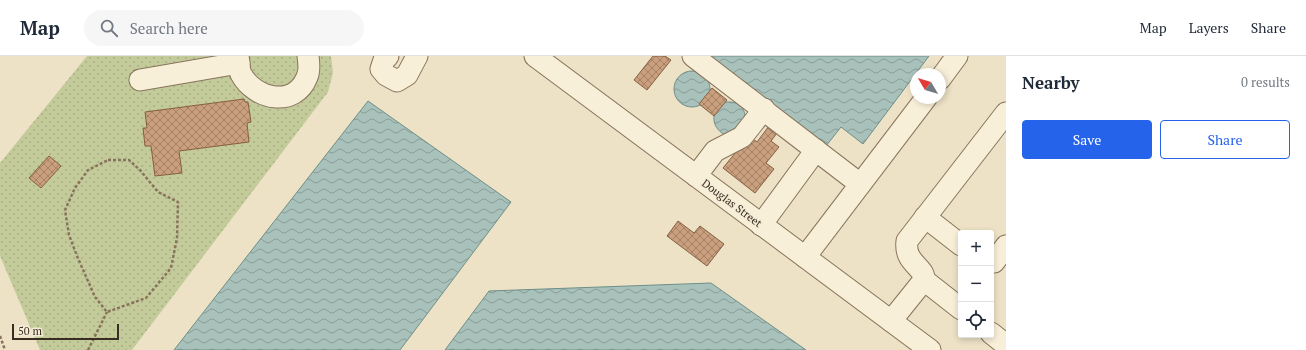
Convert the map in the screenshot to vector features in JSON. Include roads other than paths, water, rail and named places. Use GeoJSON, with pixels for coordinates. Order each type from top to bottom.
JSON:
{"type":"FeatureCollection","features":[{"type":"Feature","properties":{"kind":"street"},"geometry":{"type":"LineString","coordinates":[[140,80],[239,59],[241,74],[249,85],[272,98],[286,98],[299,91],[308,77],[308,56]]}},
{"type":"Feature","properties":{"kind":"street"},"geometry":{"type":"LineString","coordinates":[[388,56],[384,60],[380,69],[386,75],[398,81],[407,75],[417,56]]}},
{"type":"Feature","properties":{"kind":"street","name":"Douglas Street"},"geometry":{"type":"LineString","coordinates":[[535,56],[930,350]]}},
{"type":"Feature","properties":{"kind":"street"},"geometry":{"type":"LineString","coordinates":[[692,56],[764,109],[860,184]]}},
{"type":"Feature","properties":{"kind":"street"},"geometry":{"type":"LineString","coordinates":[[946,72],[958,56]]}},
{"type":"Feature","properties":{"kind":"street"},"geometry":{"type":"LineString","coordinates":[[805,257],[921,104]]}},
{"type":"Feature","properties":{"kind":"street"},"geometry":{"type":"LineString","coordinates":[[696,176],[715,151],[742,137],[764,109]]}},
{"type":"Feature","properties":{"kind":"street"},"geometry":{"type":"LineString","coordinates":[[958,307],[924,280],[923,272],[914,265],[906,247],[907,241],[1006,113]]}},
{"type":"Feature","properties":{"kind":"street"},"geometry":{"type":"LineString","coordinates":[[762,225],[816,150]]}},
{"type":"Feature","properties":{"kind":"street"},"geometry":{"type":"LineString","coordinates":[[925,217],[958,243]]}},
{"type":"Feature","properties":{"kind":"street"},"geometry":{"type":"LineString","coordinates":[[994,262],[1006,246]]}},
{"type":"Feature","properties":{"kind":"street"},"geometry":{"type":"LineString","coordinates":[[891,322],[924,280]]}},
{"type":"Feature","properties":{"kind":"street"},"geometry":{"type":"LineString","coordinates":[[994,335],[1006,344]]}},
{"type":"Feature","properties":{"kind":"water"},"geometry":{"type":"Polygon","coordinates":[[[707,56],[929,56],[920,68],[910,68],[910,81],[863,144],[841,127],[826,146],[707,56]]]}},
{"type":"Feature","properties":{"kind":"water"},"geometry":{"type":"Polygon","coordinates":[[[696,71],[705,76],[709,82],[709,96],[705,102],[696,107],[688,107],[679,102],[675,96],[674,85],[679,76],[685,72],[696,71]]]}},
{"type":"Feature","properties":{"kind":"water"},"geometry":{"type":"Polygon","coordinates":[[[368,101],[511,202],[400,350],[174,350],[368,101]]]}},
{"type":"Feature","properties":{"kind":"water"},"geometry":{"type":"Polygon","coordinates":[[[726,102],[736,103],[743,108],[745,127],[725,135],[720,132],[714,118],[717,109],[726,102]]]}},
{"type":"Feature","properties":{"kind":"water"},"geometry":{"type":"Polygon","coordinates":[[[711,283],[806,350],[445,350],[489,291],[711,283]]]}}]}
